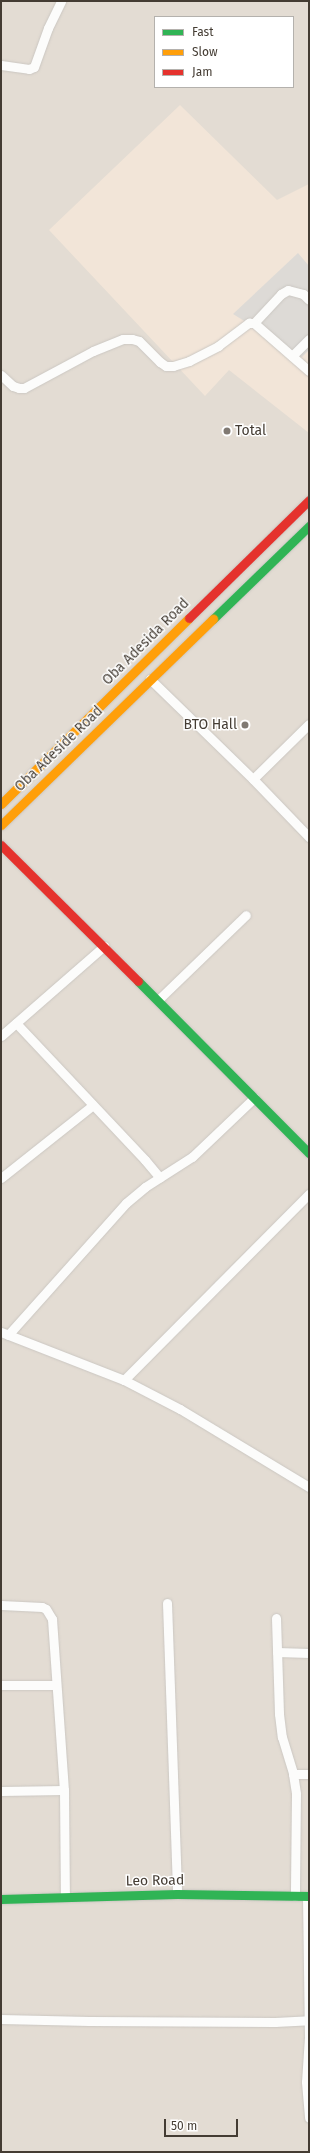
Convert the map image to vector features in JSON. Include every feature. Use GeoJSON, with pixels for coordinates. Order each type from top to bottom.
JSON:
{"type":"FeatureCollection","features":[{"type":"Feature","properties":{"kind":"main road","name":"Oba Adesida Road"},"geometry":{"type":"LineString","coordinates":[[1,804],[309,500]]}},
{"type":"Feature","properties":{"kind":"main road","name":"Oba Adeside Road"},"geometry":{"type":"LineString","coordinates":[[1,825],[309,526]]}},
{"type":"Feature","properties":{"kind":"main road"},"geometry":{"type":"LineString","coordinates":[[166,642],[177,654]]}},
{"type":"Feature","properties":{"kind":"main road"},"geometry":{"type":"LineString","coordinates":[[1,845],[104,946],[309,1153]]}},
{"type":"Feature","properties":{"kind":"main road","name":"Leo Road"},"geometry":{"type":"LineString","coordinates":[[1,1899],[177,1894],[308,1896]]}},
{"type":"Feature","properties":{"kind":"street"},"geometry":{"type":"LineString","coordinates":[[1,65],[29,69],[34,67],[48,28],[61,1]]}},
{"type":"Feature","properties":{"kind":"street"},"geometry":{"type":"LineString","coordinates":[[1,374],[13,386],[24,388],[93,351],[123,339],[139,341],[160,362],[166,366],[173,366],[189,361],[218,346],[250,323],[254,323],[281,294],[288,290],[303,294],[309,300]]}},
{"type":"Feature","properties":{"kind":"street"},"geometry":{"type":"LineString","coordinates":[[254,323],[309,371]]}},
{"type":"Feature","properties":{"kind":"street"},"geometry":{"type":"LineString","coordinates":[[292,356],[309,339]]}},
{"type":"Feature","properties":{"kind":"street"},"geometry":{"type":"LineString","coordinates":[[150,679],[253,779],[309,837]]}},
{"type":"Feature","properties":{"kind":"street"},"geometry":{"type":"LineString","coordinates":[[253,779],[309,724]]}},
{"type":"Feature","properties":{"kind":"street"},"geometry":{"type":"LineString","coordinates":[[158,1000],[246,915]]}},
{"type":"Feature","properties":{"kind":"street"},"geometry":{"type":"LineString","coordinates":[[1,1036],[104,946]]}},
{"type":"Feature","properties":{"kind":"street"},"geometry":{"type":"LineString","coordinates":[[16,1023],[145,1160],[160,1178]]}},
{"type":"Feature","properties":{"kind":"street"},"geometry":{"type":"LineString","coordinates":[[254,1098],[192,1157],[131,1199],[109,1220],[5,1334],[124,1380],[180,1409],[309,1487]]}},
{"type":"Feature","properties":{"kind":"street"},"geometry":{"type":"LineString","coordinates":[[1,1178],[93,1105]]}},
{"type":"Feature","properties":{"kind":"street"},"geometry":{"type":"LineString","coordinates":[[124,1380],[309,1194]]}},
{"type":"Feature","properties":{"kind":"street"},"geometry":{"type":"LineString","coordinates":[[166,1603],[177,1894]]}},
{"type":"Feature","properties":{"kind":"street"},"geometry":{"type":"LineString","coordinates":[[1,1605],[42,1607],[49,1613],[52,1619],[64,1790],[65,1897]]}},
{"type":"Feature","properties":{"kind":"street"},"geometry":{"type":"LineString","coordinates":[[276,1618],[279,1714],[282,1737],[294,1774],[296,1794],[295,1896]]}},
{"type":"Feature","properties":{"kind":"street"},"geometry":{"type":"LineString","coordinates":[[278,1652],[309,1653]]}},
{"type":"Feature","properties":{"kind":"street"},"geometry":{"type":"LineString","coordinates":[[1,1685],[56,1685]]}},
{"type":"Feature","properties":{"kind":"street"},"geometry":{"type":"LineString","coordinates":[[294,1774],[309,1774]]}},
{"type":"Feature","properties":{"kind":"street"},"geometry":{"type":"LineString","coordinates":[[1,1791],[64,1790]]}},
{"type":"Feature","properties":{"kind":"street"},"geometry":{"type":"LineString","coordinates":[[308,1896],[308,2020],[306,2082],[309,2118]]}},
{"type":"Feature","properties":{"kind":"street"},"geometry":{"type":"LineString","coordinates":[[1,2019],[275,2022],[308,2020]]}},
{"type":"Feature","properties":{"kind":"shaded area"},"geometry":{"type":"Polygon","coordinates":[[[1,1],[309,1],[309,2152],[1,2152],[1,1]]]}},
{"type":"Feature","properties":{"kind":"shaded area"},"geometry":{"type":"Polygon","coordinates":[[[180,105],[277,200],[309,184],[309,433],[229,370],[205,396],[49,230],[180,105]]]}},
{"type":"Feature","properties":{"kind":"shaded area"},"geometry":{"type":"Polygon","coordinates":[[[298,253],[309,266],[309,350],[302,357],[233,314],[298,253]]]}},
{"type":"Feature","properties":{"kind":"traffic: fast"},"geometry":{"type":"LineString","coordinates":[[213,619],[309,526]]}},
{"type":"Feature","properties":{"kind":"traffic: fast"},"geometry":{"type":"LineString","coordinates":[[138,981],[309,1153]]}},
{"type":"Feature","properties":{"kind":"traffic: fast"},"geometry":{"type":"LineString","coordinates":[[1,1899],[177,1894],[309,1896]]}},
{"type":"Feature","properties":{"kind":"traffic: slow"},"geometry":{"type":"LineString","coordinates":[[1,804],[189,618]]}},
{"type":"Feature","properties":{"kind":"traffic: slow"},"geometry":{"type":"LineString","coordinates":[[1,825],[213,619]]}},
{"type":"Feature","properties":{"kind":"traffic: jam"},"geometry":{"type":"LineString","coordinates":[[189,618],[309,500]]}},
{"type":"Feature","properties":{"kind":"traffic: jam"},"geometry":{"type":"LineString","coordinates":[[1,845],[138,981]]}},
{"type":"Feature","properties":{"kind":"place","name":"Total"},"geometry":{"type":"Point","coordinates":[227,431]}},
{"type":"Feature","properties":{"kind":"place","name":"BTO Hall"},"geometry":{"type":"Point","coordinates":[245,725]}}]}
